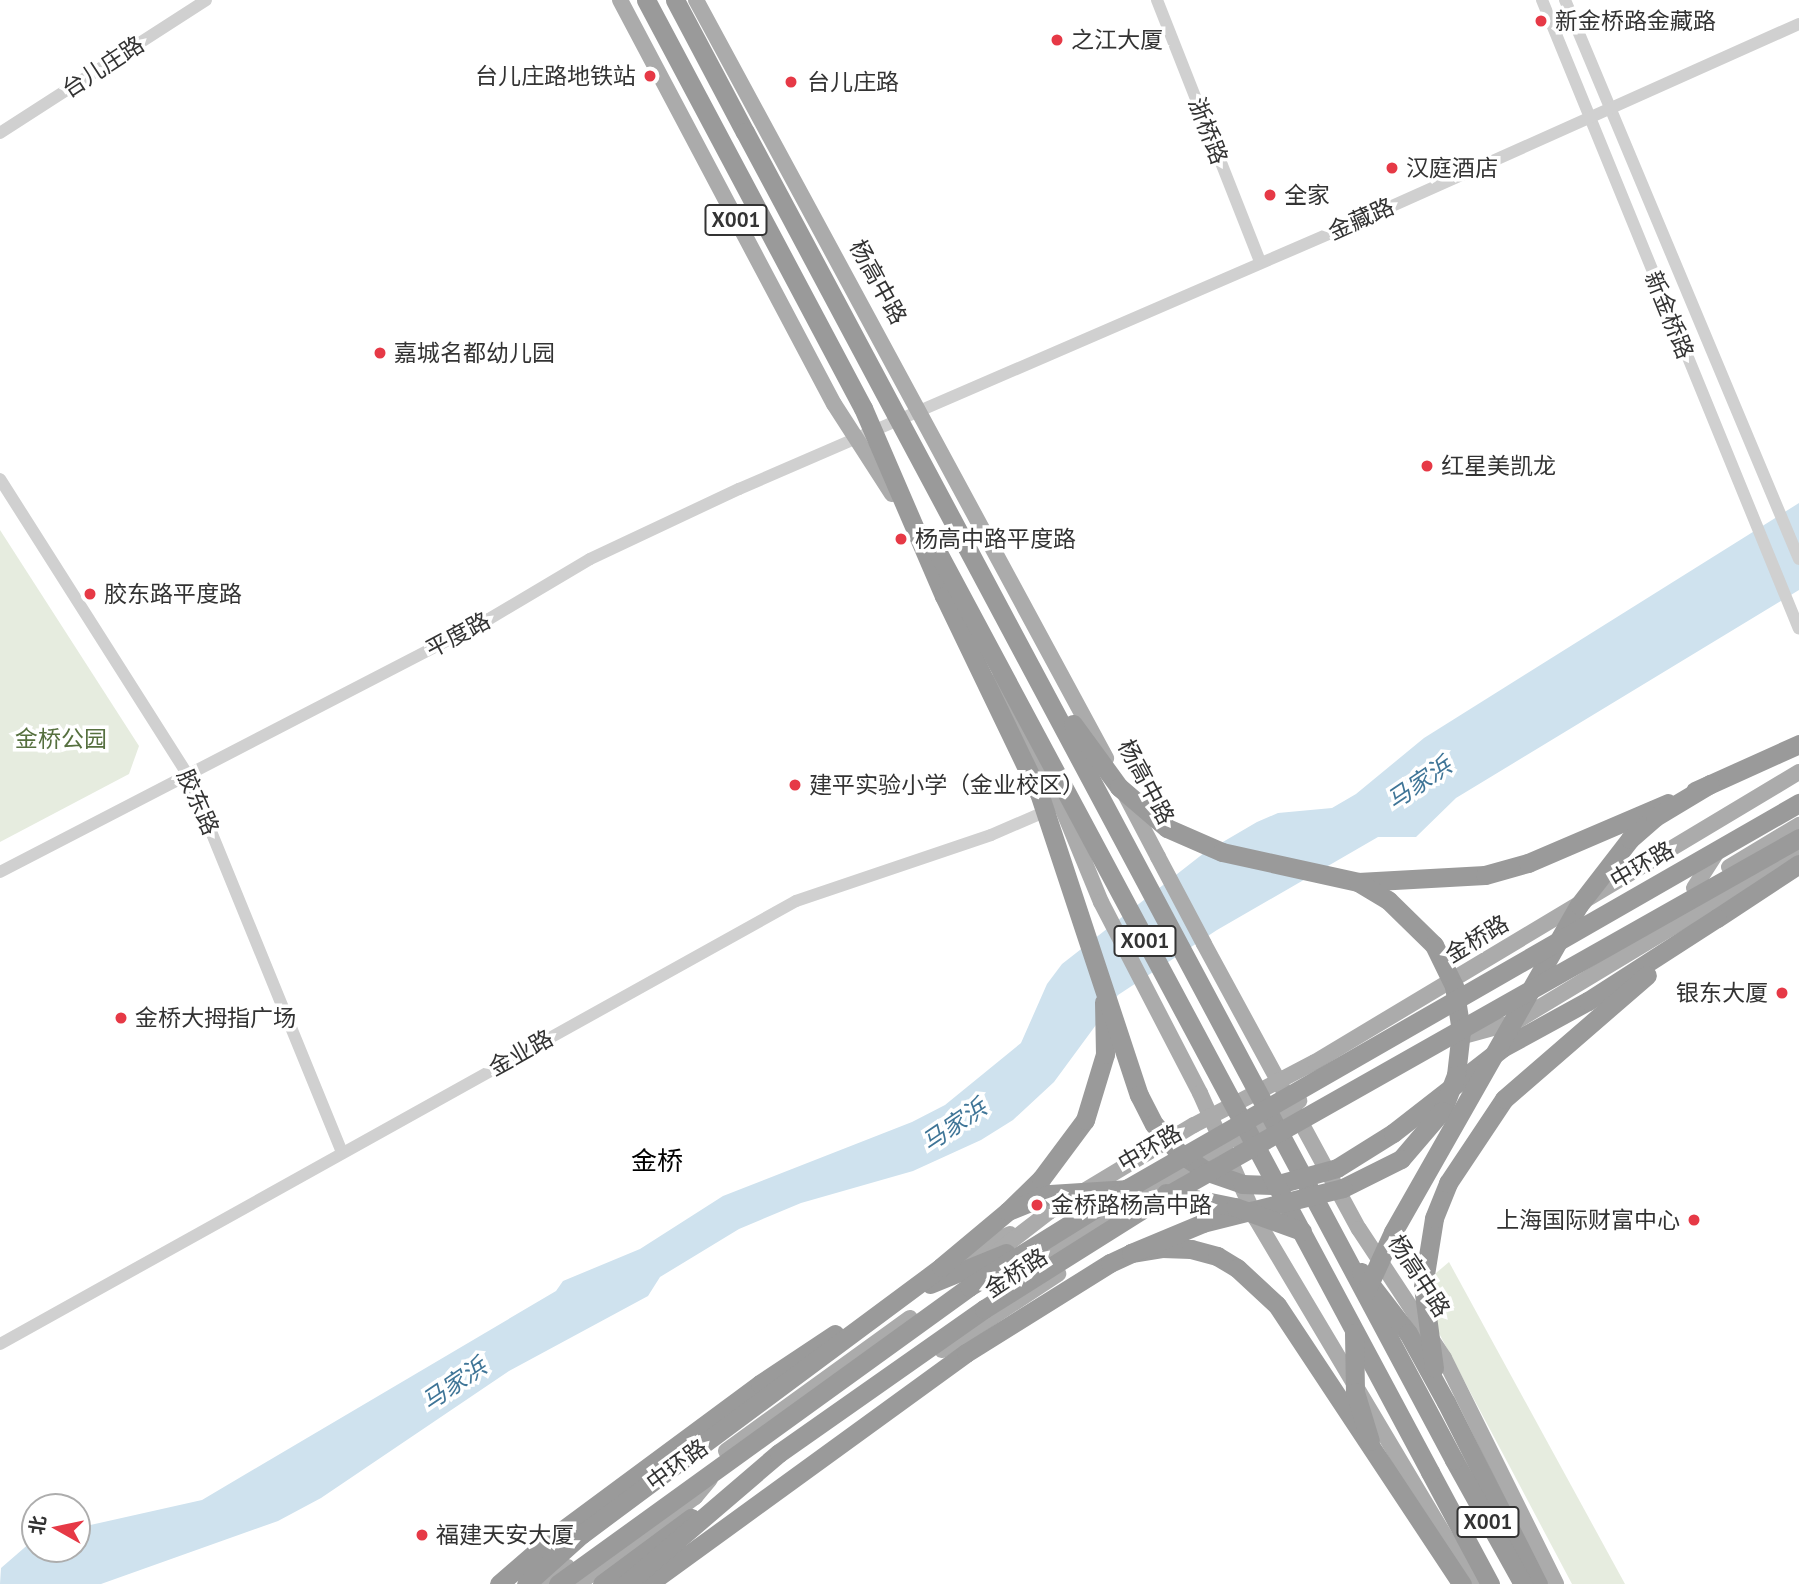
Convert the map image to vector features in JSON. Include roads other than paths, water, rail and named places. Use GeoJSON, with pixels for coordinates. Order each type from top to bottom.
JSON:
{"type":"FeatureCollection","features":[{"type":"Feature","properties":{"kind":"highway","name":"X001"},"geometry":{"type":"LineString","coordinates":[[643,0],[669,44],[1490,1584]]}},
{"type":"Feature","properties":{"kind":"highway","name":"杨高中路"},"geometry":{"type":"LineString","coordinates":[[675,0],[1523,1584]]}},
{"type":"Feature","properties":{"kind":"highway"},"geometry":{"type":"LineString","coordinates":[[863,408],[944,596],[1039,793],[1067,865],[1103,990],[1139,1095],[1154,1124],[1178,1152],[1208,1172],[1242,1184],[1275,1185],[1307,1179],[1367,1151],[1502,1048],[1588,1001],[1799,864]]}},
{"type":"Feature","properties":{"kind":"highway"},"geometry":{"type":"LineString","coordinates":[[940,498],[1060,704],[1095,757],[1139,807],[1167,828],[1222,852],[1358,882],[1435,881],[1528,863],[1799,744]]}},
{"type":"Feature","properties":{"kind":"highway"},"geometry":{"type":"LineString","coordinates":[[1370,1441],[1355,1392],[1354,1332],[1361,1303],[1387,1244],[1557,942],[1605,867],[1655,817],[1710,784]]}},
{"type":"Feature","properties":{"kind":"highway","name":"中环路"},"geometry":{"type":"LineString","coordinates":[[558,1584],[836,1380],[969,1287],[1059,1231],[1799,801]]}},
{"type":"Feature","properties":{"kind":"highway"},"geometry":{"type":"LineString","coordinates":[[601,1584],[779,1453],[984,1309],[1141,1210],[1799,839]]}},
{"type":"Feature","properties":{"kind":"highway"},"geometry":{"type":"LineString","coordinates":[[648,1584],[967,1353],[1089,1274],[1203,1223],[1308,1198],[1373,1176],[1401,1159],[1442,1111],[1456,1075],[1461,1031],[1454,986],[1434,945],[1415,922],[1358,882]]}},
{"type":"Feature","properties":{"kind":"highway"},"geometry":{"type":"LineString","coordinates":[[1446,1402],[1430,1352],[1423,1286],[1434,1218],[1448,1184],[1504,1099],[1551,1054],[1717,918]]}},
{"type":"Feature","properties":{"kind":"highway"},"geometry":{"type":"LineString","coordinates":[[526,1584],[582,1534],[931,1275],[1008,1211],[1041,1179],[1085,1120],[1105,1054],[1103,990]]}},
{"type":"Feature","properties":{"kind":"highway"},"geometry":{"type":"LineString","coordinates":[[1008,1211],[1050,1194],[1121,1188],[1235,1207],[1286,1223],[1324,1242],[1382,1295],[1446,1402],[1538,1584]]}},
{"type":"Feature","properties":{"kind":"highway"},"geometry":{"type":"LineString","coordinates":[[500,1584],[552,1538],[726,1408],[835,1334],[932,1283],[1059,1231]]}},
{"type":"Feature","properties":{"kind":"highway"},"geometry":{"type":"LineString","coordinates":[[1131,1253],[1191,1249],[1237,1268],[1277,1305],[1370,1441],[1462,1584]]}},
{"type":"Feature","properties":{"kind":"highway"},"geometry":{"type":"LineString","coordinates":[[626,1584],[779,1453]]}},
{"type":"Feature","properties":{"kind":"main road","name":"X001"},"geometry":{"type":"LineString","coordinates":[[620,0],[834,404],[914,533],[1061,805],[1101,902],[1211,1117],[1256,1219],[1474,1584]]}},
{"type":"Feature","properties":{"kind":"main road","name":"杨高中路"},"geometry":{"type":"LineString","coordinates":[[696,0],[921,411],[1303,1128],[1359,1229],[1444,1358],[1556,1584]]}},
{"type":"Feature","properties":{"kind":"main road","name":"金桥路"},"geometry":{"type":"LineString","coordinates":[[544,1584],[952,1289],[1031,1225],[1211,1117],[1278,1082],[1457,977],[1799,772]]}},
{"type":"Feature","properties":{"kind":"main road"},"geometry":{"type":"LineString","coordinates":[[1694,888],[1724,844],[1799,801]]}},
{"type":"Feature","properties":{"kind":"main road","name":"金桥路"},"geometry":{"type":"LineString","coordinates":[[620,1584],[814,1438],[1038,1287],[1233,1164],[1303,1128],[1460,1037],[1512,998],[1799,825]]}},
{"type":"Feature","properties":{"kind":"main road","name":"金桥路"},"geometry":{"type":"LineString","coordinates":[[1460,1037],[1515,1022],[1799,851]]}},
{"type":"Feature","properties":{"kind":"main road"},"geometry":{"type":"LineString","coordinates":[[1233,1164],[1241,1144],[1291,1105],[1428,1022],[1443,1006],[1457,977]]}},
{"type":"Feature","properties":{"kind":"main road"},"geometry":{"type":"LineString","coordinates":[[1038,1287],[1044,1261],[1055,1247],[1224,1144],[1270,1106],[1278,1082]]}},
{"type":"Feature","properties":{"kind":"main road","name":"金桥路"},"geometry":{"type":"LineString","coordinates":[[500,1584],[867,1318],[967,1252],[1031,1225]]}},
{"type":"Feature","properties":{"kind":"main road"},"geometry":{"type":"LineString","coordinates":[[578,1584],[695,1497],[731,1447]]}},
{"type":"Feature","properties":{"kind":"street","name":"台儿庄路"},"geometry":{"type":"LineString","coordinates":[[0,133],[206,0]]}},
{"type":"Feature","properties":{"kind":"street","name":"浙桥路"},"geometry":{"type":"LineString","coordinates":[[1157,0],[1260,262]]}},
{"type":"Feature","properties":{"kind":"street","name":"新金桥路"},"geometry":{"type":"LineString","coordinates":[[1542,0],[1799,629]]}},
{"type":"Feature","properties":{"kind":"street","name":"新金桥路"},"geometry":{"type":"LineString","coordinates":[[1565,0],[1799,559]]}},
{"type":"Feature","properties":{"kind":"street","name":"金藏路"},"geometry":{"type":"LineString","coordinates":[[921,411],[1611,111],[1799,24]]}},
{"type":"Feature","properties":{"kind":"street","name":"平度路"},"geometry":{"type":"LineString","coordinates":[[0,872],[489,619],[590,559],[921,411]]}},
{"type":"Feature","properties":{"kind":"street","name":"胶东路"},"geometry":{"type":"LineString","coordinates":[[0,479],[188,775],[342,1152]]}},
{"type":"Feature","properties":{"kind":"street","name":"金业路"},"geometry":{"type":"LineString","coordinates":[[0,1344],[796,901],[991,835],[1061,805]]}},
{"type":"Feature","properties":{"kind":"water","name":"马家浜"},"geometry":{"type":"Polygon","coordinates":[[[1799,503],[1799,590],[1456,798],[1416,837],[1378,837],[1217,930],[1118,995],[1054,1082],[1013,1120],[981,1140],[913,1171],[801,1203],[739,1229],[660,1277],[648,1296],[509,1371],[321,1498],[278,1521],[101,1584],[0,1584],[1,1568],[21,1551],[21,1563],[91,1563],[91,1525],[202,1500],[556,1291],[563,1281],[640,1249],[723,1196],[912,1122],[945,1105],[1021,1043],[1047,984],[1062,964],[1204,853],[1278,813],[1332,808],[1356,794],[1424,738],[1799,503]]]}},
{"type":"Feature","properties":{"kind":"place","name":"新金桥路金藏路"},"geometry":{"type":"Point","coordinates":[1541,21]}},
{"type":"Feature","properties":{"kind":"place","name":"之江大厦"},"geometry":{"type":"Point","coordinates":[1057,40]}},
{"type":"Feature","properties":{"kind":"place","name":"台儿庄路地铁站"},"geometry":{"type":"Point","coordinates":[650,76]}},
{"type":"Feature","properties":{"kind":"place","name":"台儿庄路"},"geometry":{"type":"Point","coordinates":[791,82]}},
{"type":"Feature","properties":{"kind":"place","name":"汉庭酒店"},"geometry":{"type":"Point","coordinates":[1392,168]}},
{"type":"Feature","properties":{"kind":"place","name":"全家"},"geometry":{"type":"Point","coordinates":[1270,195]}},
{"type":"Feature","properties":{"kind":"place","name":"嘉城名都幼儿园"},"geometry":{"type":"Point","coordinates":[380,353]}},
{"type":"Feature","properties":{"kind":"place","name":"红星美凯龙"},"geometry":{"type":"Point","coordinates":[1427,466]}},
{"type":"Feature","properties":{"kind":"place","name":"杨高中路平度路"},"geometry":{"type":"Point","coordinates":[901,539]}},
{"type":"Feature","properties":{"kind":"place","name":"胶东路平度路"},"geometry":{"type":"Point","coordinates":[90,594]}},
{"type":"Feature","properties":{"kind":"place","name":"建平实验小学（金业校区）"},"geometry":{"type":"Point","coordinates":[795,785]}},
{"type":"Feature","properties":{"kind":"place","name":"银东大厦"},"geometry":{"type":"Point","coordinates":[1782,993]}},
{"type":"Feature","properties":{"kind":"place","name":"金桥大拇指广场"},"geometry":{"type":"Point","coordinates":[121,1018]}},
{"type":"Feature","properties":{"kind":"place","name":"金桥路杨高中路"},"geometry":{"type":"Point","coordinates":[1037,1205]}},
{"type":"Feature","properties":{"kind":"place","name":"上海国际财富中心"},"geometry":{"type":"Point","coordinates":[1694,1220]}},
{"type":"Feature","properties":{"kind":"place","name":"福建天安大厦"},"geometry":{"type":"Point","coordinates":[422,1535]}},
{"type":"Feature","properties":{"kind":"district","name":"金桥"},"geometry":{"type":"Point","coordinates":[657,1161]}},
{"type":"Feature","properties":{"kind":"park label","name":"金桥公园"},"geometry":{"type":"Point","coordinates":[61,739]}}]}
